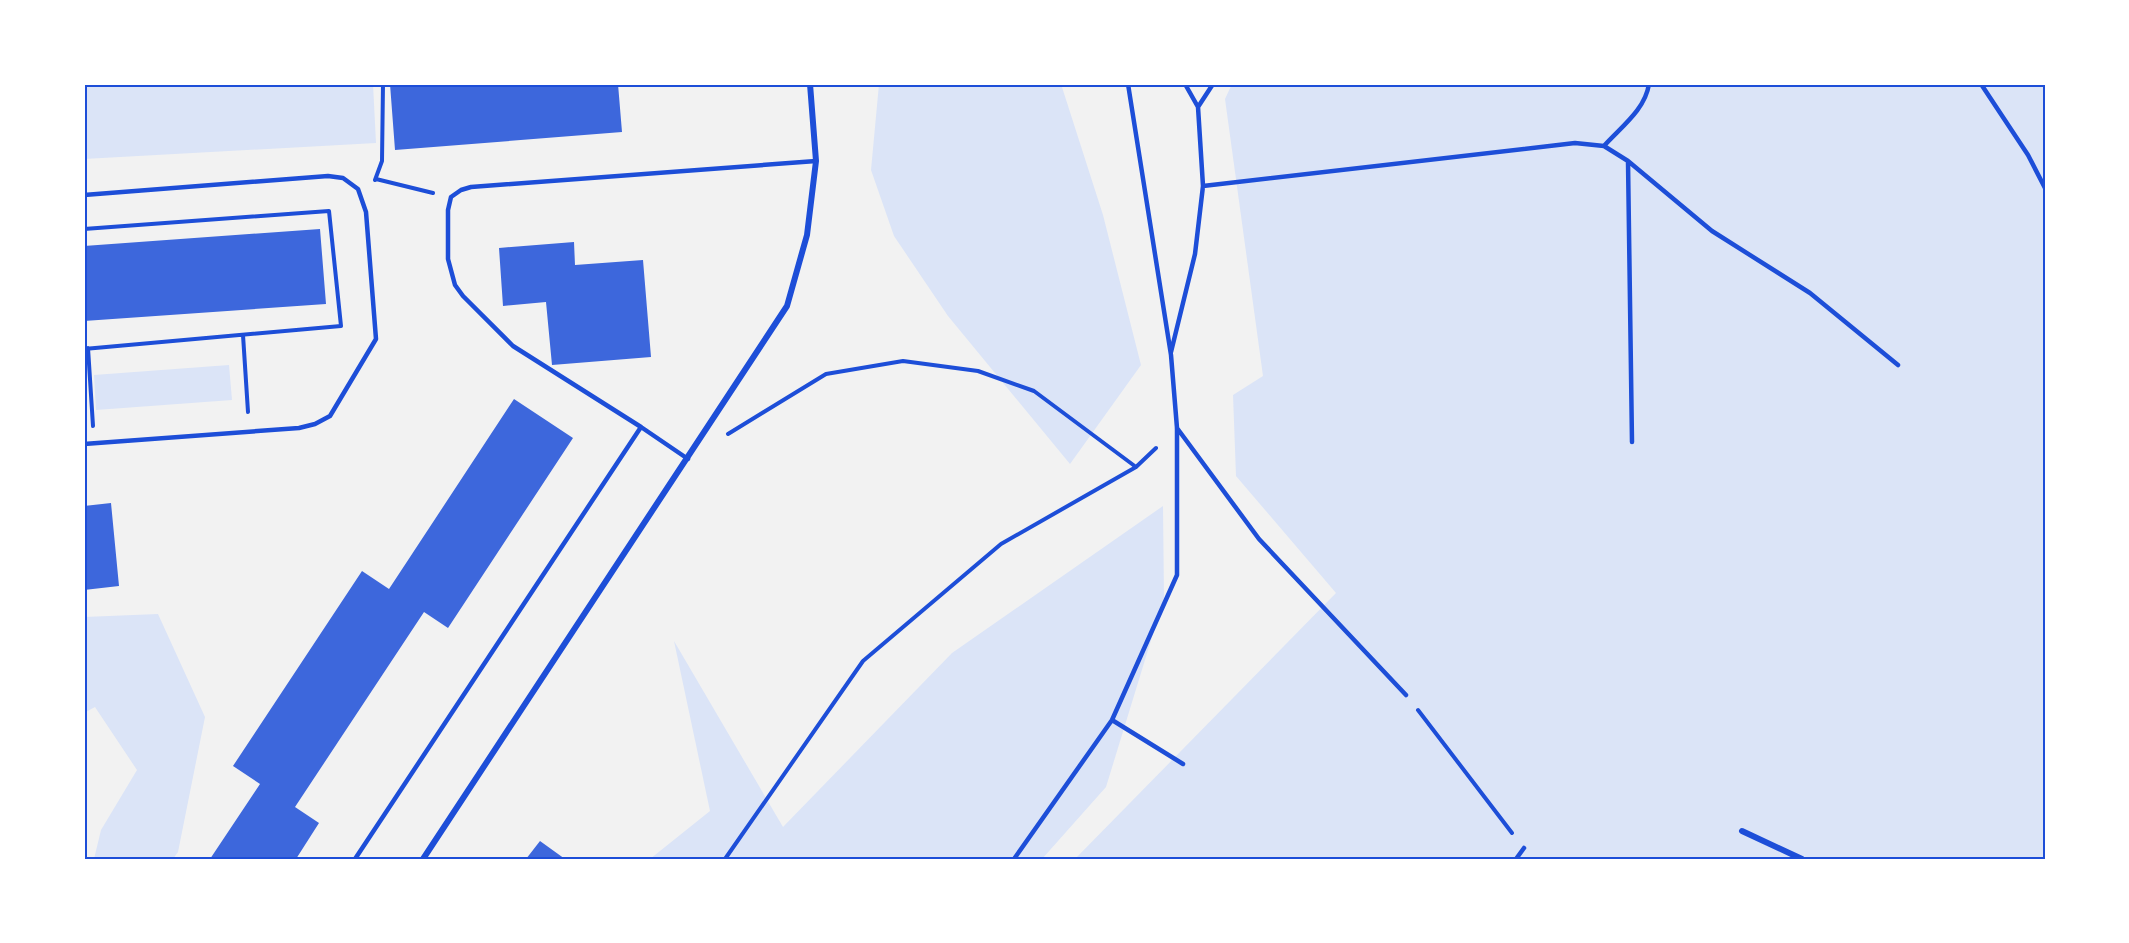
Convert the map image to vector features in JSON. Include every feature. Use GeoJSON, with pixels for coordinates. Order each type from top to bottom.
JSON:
{"type":"FeatureCollection","features":[{"type":"Feature","properties":{"kind":"street"},"geometry":{"type":"LineString","coordinates":[[423,859],[787,306],[807,236],[816,161],[810,84]]}},
{"type":"Feature","properties":{"kind":"street"},"geometry":{"type":"LineString","coordinates":[[1742,831],[1802,859]]}},
{"type":"Feature","properties":{"kind":"lane"},"geometry":{"type":"LineString","coordinates":[[1014,859],[1112,720],[1177,575],[1177,428],[1171,355],[1128,84]]}},
{"type":"Feature","properties":{"kind":"lane"},"geometry":{"type":"LineString","coordinates":[[1171,355],[1195,254],[1203,186],[1198,107],[1185,84]]}},
{"type":"Feature","properties":{"kind":"lane"},"geometry":{"type":"LineString","coordinates":[[1198,107],[1213,84]]}},
{"type":"Feature","properties":{"kind":"lane"},"geometry":{"type":"LineString","coordinates":[[1604,146],[1638,110],[1647,97],[1649,84]]}},
{"type":"Feature","properties":{"kind":"lane"},"geometry":{"type":"LineString","coordinates":[[1981,84],[2028,155],[2045,188]]}},
{"type":"Feature","properties":{"kind":"lane"},"geometry":{"type":"LineString","coordinates":[[1203,186],[1575,142],[1604,146],[1628,161],[1712,231],[1810,293],[1898,365]]}},
{"type":"Feature","properties":{"kind":"lane"},"geometry":{"type":"LineString","coordinates":[[688,459],[513,346],[463,296],[455,285],[448,259],[448,210],[451,197],[461,189],[471,187],[816,161]]}},
{"type":"Feature","properties":{"kind":"lane"},"geometry":{"type":"LineString","coordinates":[[1628,161],[1632,442]]}},
{"type":"Feature","properties":{"kind":"lane"},"geometry":{"type":"LineString","coordinates":[[84,195],[328,176],[343,178],[358,189],[366,212],[375,339],[339,404],[330,416],[315,424],[299,428],[84,444]]}},
{"type":"Feature","properties":{"kind":"lane"},"geometry":{"type":"LineString","coordinates":[[356,859],[641,428]]}},
{"type":"Feature","properties":{"kind":"lane"},"geometry":{"type":"LineString","coordinates":[[1177,428],[1259,539],[1406,695]]}},
{"type":"Feature","properties":{"kind":"lane"},"geometry":{"type":"LineString","coordinates":[[1112,720],[1183,764]]}},
{"type":"Feature","properties":{"kind":"lane"},"geometry":{"type":"LineString","coordinates":[[1516,859],[1524,848]]}},
{"type":"Feature","properties":{"kind":"path"},"geometry":{"type":"LineString","coordinates":[[376,180],[382,161],[383,84]]}},
{"type":"Feature","properties":{"kind":"path"},"geometry":{"type":"LineString","coordinates":[[358,189],[376,180],[451,197]]}},
{"type":"Feature","properties":{"kind":"path"},"geometry":{"type":"LineString","coordinates":[[84,229],[329,211],[340,326],[86,349],[94,443]]}},
{"type":"Feature","properties":{"kind":"path"},"geometry":{"type":"LineString","coordinates":[[243,335],[250,432]]}},
{"type":"Feature","properties":{"kind":"path"},"geometry":{"type":"LineString","coordinates":[[727,435],[826,374],[903,361],[978,371],[1034,391],[1136,467]]}},
{"type":"Feature","properties":{"kind":"path"},"geometry":{"type":"LineString","coordinates":[[725,859],[862,661],[1001,544],[1136,467],[1177,428]]}},
{"type":"Feature","properties":{"kind":"path"},"geometry":{"type":"LineString","coordinates":[[1406,695],[1524,848]]}},
{"type":"Feature","properties":{"kind":"shaded area"},"geometry":{"type":"Polygon","coordinates":[[[84,84],[373,84],[376,143],[84,159],[84,84]]]}},
{"type":"Feature","properties":{"kind":"shaded area"},"geometry":{"type":"Polygon","coordinates":[[[879,84],[1061,84],[1103,215],[1141,365],[1070,464],[948,316],[894,236],[871,170],[879,84]]]}},
{"type":"Feature","properties":{"kind":"shaded area"},"geometry":{"type":"Polygon","coordinates":[[[1232,84],[2045,84],[2045,859],[1075,859],[1336,593],[1236,476],[1233,395],[1263,376],[1225,99],[1232,84]]]}},
{"type":"Feature","properties":{"kind":"shaded area"},"geometry":{"type":"Polygon","coordinates":[[[229,365],[232,400],[96,410],[94,375],[229,365]]]}},
{"type":"Feature","properties":{"kind":"shaded area"},"geometry":{"type":"Polygon","coordinates":[[[1163,506],[1164,598],[1106,787],[1042,859],[650,859],[710,811],[674,641],[783,827],[952,653],[1163,506]]]}},
{"type":"Feature","properties":{"kind":"shaded area"},"geometry":{"type":"Polygon","coordinates":[[[158,614],[205,717],[178,852],[173,859],[94,859],[101,830],[137,770],[95,707],[84,713],[84,617],[158,614]]]}},
{"type":"Feature","properties":{"kind":"building"},"geometry":{"type":"Polygon","coordinates":[[[390,84],[618,84],[622,132],[395,150],[390,84]]]}},
{"type":"Feature","properties":{"kind":"building"},"geometry":{"type":"Polygon","coordinates":[[[320,229],[326,304],[84,321],[84,246],[320,229]]]}},
{"type":"Feature","properties":{"kind":"building"},"geometry":{"type":"Polygon","coordinates":[[[574,242],[575,265],[643,260],[651,357],[552,365],[546,302],[503,306],[499,248],[574,242]]]}},
{"type":"Feature","properties":{"kind":"building"},"geometry":{"type":"Polygon","coordinates":[[[514,399],[573,438],[448,628],[424,612],[295,807],[319,823],[296,859],[210,859],[260,784],[233,766],[362,571],[389,589],[514,399]]]}},
{"type":"Feature","properties":{"kind":"building"},"geometry":{"type":"Polygon","coordinates":[[[111,503],[119,586],[84,590],[84,506],[111,503]]]}},
{"type":"Feature","properties":{"kind":"building"},"geometry":{"type":"Polygon","coordinates":[[[540,841],[565,859],[526,859],[540,841]]]}}]}
